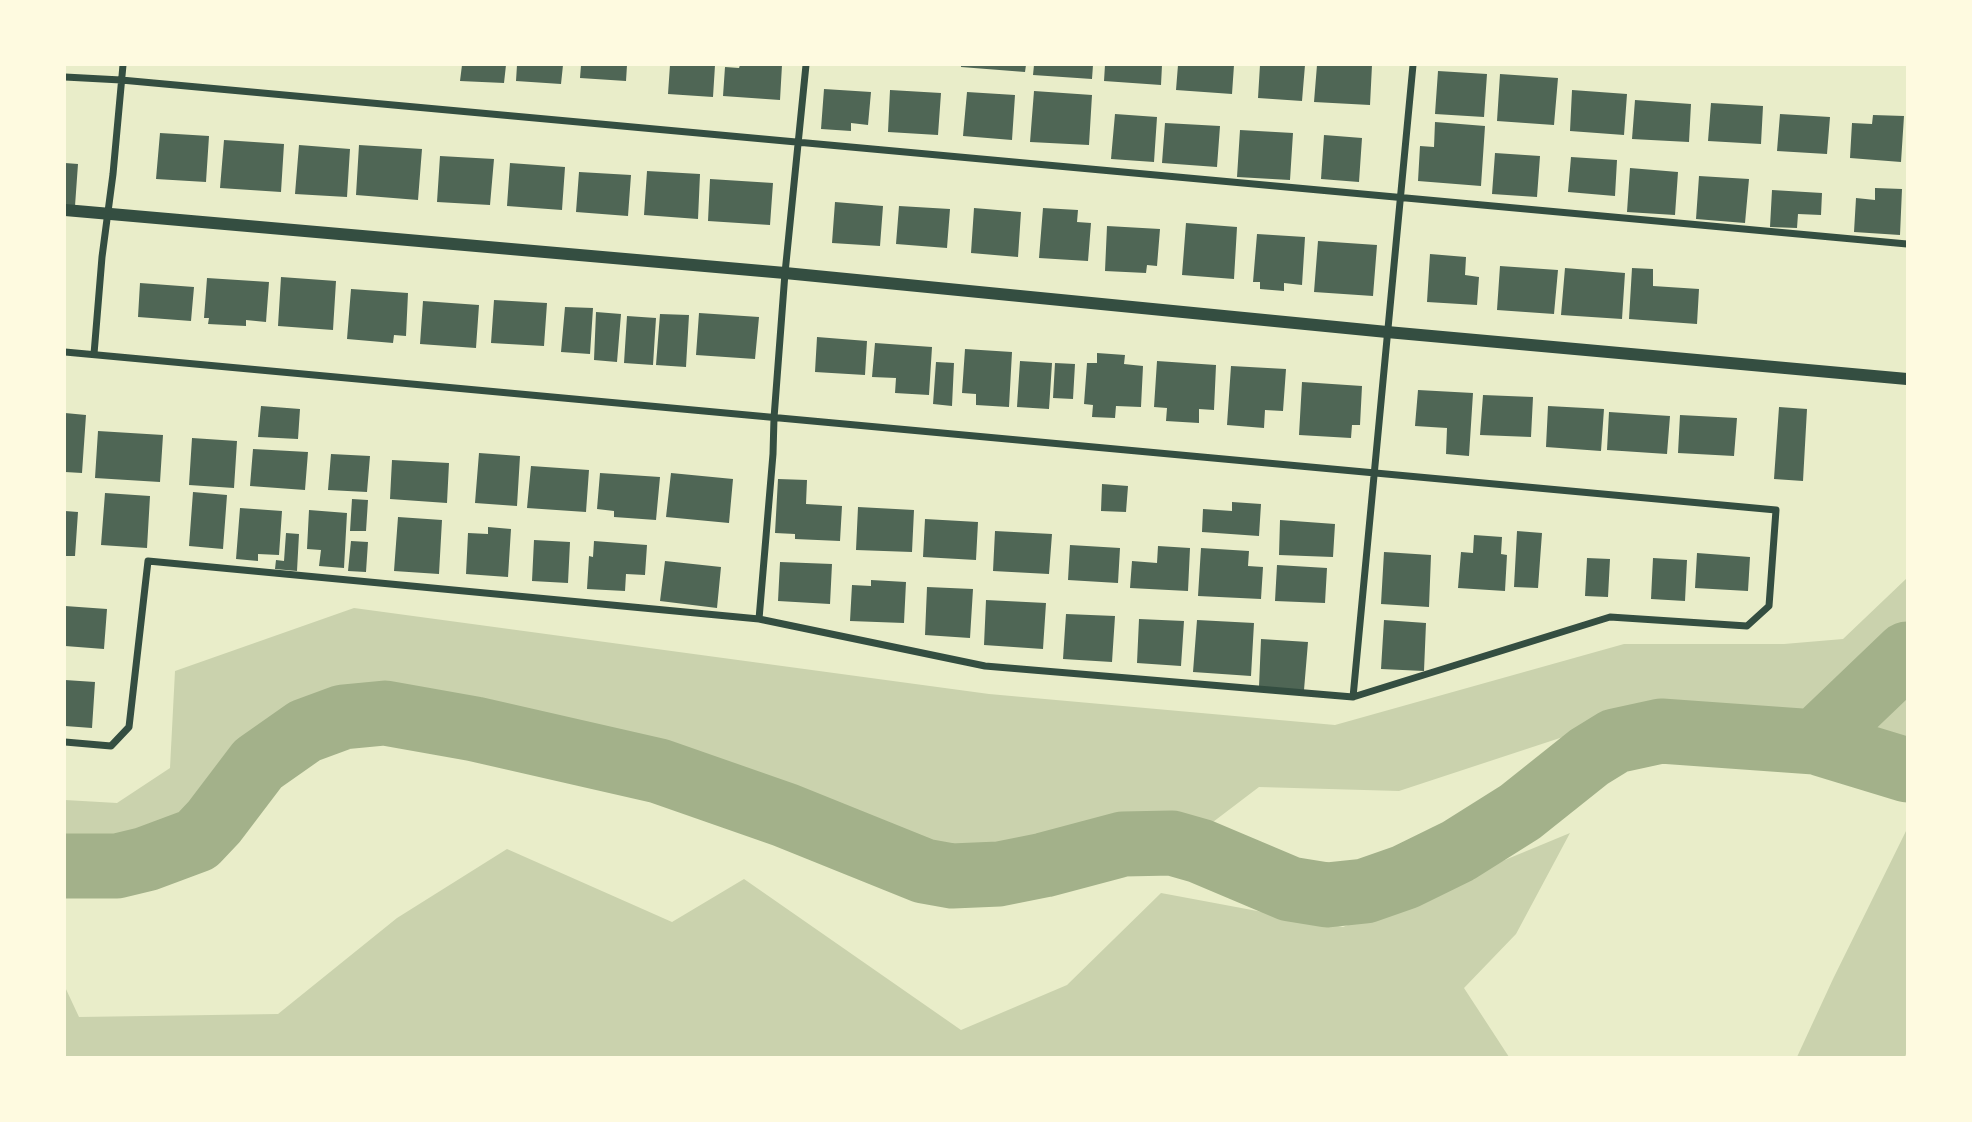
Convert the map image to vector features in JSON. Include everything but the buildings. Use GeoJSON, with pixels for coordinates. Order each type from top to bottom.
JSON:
{"type":"FeatureCollection","features":[{"type":"Feature","properties":{"kind":"street"},"geometry":{"type":"LineString","coordinates":[[94,354],[122,65]]}},
{"type":"Feature","properties":{"kind":"street"},"geometry":{"type":"LineString","coordinates":[[759,618],[774,454],[774,418],[785,273],[806,65]]}},
{"type":"Feature","properties":{"kind":"street"},"geometry":{"type":"LineString","coordinates":[[1353,697],[1413,65]]}},
{"type":"Feature","properties":{"kind":"street"},"geometry":{"type":"LineString","coordinates":[[65,77],[1907,244]]}},
{"type":"Feature","properties":{"kind":"street"},"geometry":{"type":"LineString","coordinates":[[65,209],[785,273],[1387,332],[1907,379]]}},
{"type":"Feature","properties":{"kind":"street"},"geometry":{"type":"LineString","coordinates":[[65,352],[1776,510],[1769,606],[1747,626],[1610,617],[1353,697],[985,666],[759,618],[148,561],[129,727],[111,746],[65,742]]}},
{"type":"Feature","properties":{"kind":"green space"},"geometry":{"type":"Polygon","coordinates":[[[1907,578],[1907,760],[1788,722],[1642,711],[1399,791],[1259,787],[1184,844],[964,885],[729,786],[437,711],[274,751],[186,833],[65,867],[65,800],[117,803],[170,768],[175,671],[354,608],[989,694],[1335,725],[1624,644],[1784,644],[1843,639],[1907,578]]]}},
{"type":"Feature","properties":{"kind":"green space"},"geometry":{"type":"Polygon","coordinates":[[[1907,829],[1905,1057],[1797,1057],[1833,979],[1907,829]]]}},
{"type":"Feature","properties":{"kind":"green space"},"geometry":{"type":"Polygon","coordinates":[[[1570,833],[1516,934],[1464,988],[1509,1057],[65,1057],[65,987],[79,1017],[278,1014],[397,918],[507,849],[672,922],[744,879],[961,1030],[1067,985],[1161,893],[1343,927],[1570,833]]]}},
{"type":"Feature","properties":{"kind":"waterway"},"geometry":{"type":"LineString","coordinates":[[1815,742],[1907,654]]}},
{"type":"Feature","properties":{"kind":"waterway"},"geometry":{"type":"LineString","coordinates":[[65,866],[117,866],[146,859],[197,840],[258,764],[305,731],[343,717],[385,713],[475,729],[659,771],[785,815],[924,871],[952,876],[999,874],[1123,844],[1172,843],[1200,851],[1290,889],[1327,895],[1365,891],[1405,877],[1458,851],[1520,812],[1589,757],[1615,741],[1661,731],[1815,742],[1907,770]]}}]}
